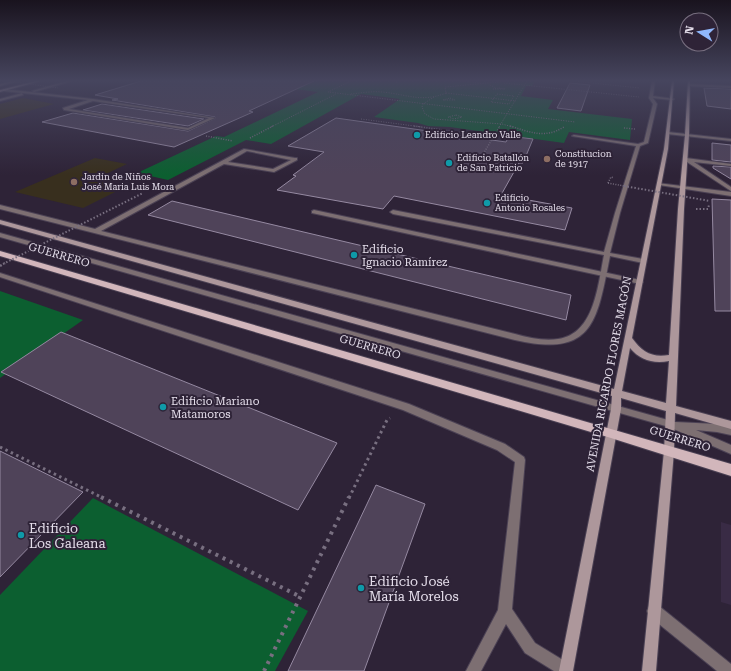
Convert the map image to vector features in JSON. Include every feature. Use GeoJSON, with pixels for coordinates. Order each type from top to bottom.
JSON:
{"type":"FeatureCollection","features":[{"type":"Feature","properties":{"kind":"main road","name":"AVENIDA RICARDO FLORES MAGÓN"},"geometry":{"type":"LineString","coordinates":[[566,671],[616,410],[617,394],[659,184],[670,112]]}},
{"type":"Feature","properties":{"kind":"main road"},"geometry":{"type":"LineString","coordinates":[[649,671],[671,424],[681,209],[686,159],[688,112]]}},
{"type":"Feature","properties":{"kind":"main road","name":"GUERRERO"},"geometry":{"type":"LineString","coordinates":[[0,222],[731,425]]}},
{"type":"Feature","properties":{"kind":"main road","name":"GUERRERO"},"geometry":{"type":"LineString","coordinates":[[0,253],[669,450],[731,470]]}},
{"type":"Feature","properties":{"kind":"main road"},"geometry":{"type":"LineString","coordinates":[[629,339],[636,350],[644,356],[663,359],[673,357]]}},
{"type":"Feature","properties":{"kind":"street"},"geometry":{"type":"LineString","coordinates":[[85,112],[188,129],[213,118],[175,112]]}},
{"type":"Feature","properties":{"kind":"street"},"geometry":{"type":"LineString","coordinates":[[574,136],[638,145],[646,143],[653,112]]}},
{"type":"Feature","properties":{"kind":"street"},"geometry":{"type":"LineString","coordinates":[[668,133],[731,140]]}},
{"type":"Feature","properties":{"kind":"street"},"geometry":{"type":"LineString","coordinates":[[0,207],[540,343],[561,342],[579,334],[588,325],[593,314],[604,275],[607,254],[638,145]]}},
{"type":"Feature","properties":{"kind":"street"},"geometry":{"type":"LineString","coordinates":[[96,231],[246,150],[295,159],[274,171],[224,162]]}},
{"type":"Feature","properties":{"kind":"street"},"geometry":{"type":"LineString","coordinates":[[686,159],[731,165]]}},
{"type":"Feature","properties":{"kind":"street"},"geometry":{"type":"LineString","coordinates":[[686,159],[731,189]]}},
{"type":"Feature","properties":{"kind":"street"},"geometry":{"type":"LineString","coordinates":[[659,184],[731,194]]}},
{"type":"Feature","properties":{"kind":"street"},"geometry":{"type":"LineString","coordinates":[[314,212],[640,282]]}},
{"type":"Feature","properties":{"kind":"street"},"geometry":{"type":"LineString","coordinates":[[393,212],[643,261]]}},
{"type":"Feature","properties":{"kind":"street"},"geometry":{"type":"LineString","coordinates":[[0,234],[616,410],[671,424],[731,450]]}},
{"type":"Feature","properties":{"kind":"street"},"geometry":{"type":"LineString","coordinates":[[0,275],[406,407],[501,447],[520,460],[505,611],[473,671]]}},
{"type":"Feature","properties":{"kind":"street"},"geometry":{"type":"LineString","coordinates":[[671,424],[717,428],[731,431]]}},
{"type":"Feature","properties":{"kind":"street"},"geometry":{"type":"LineString","coordinates":[[505,611],[530,648],[566,671]]}},
{"type":"Feature","properties":{"kind":"street"},"geometry":{"type":"LineString","coordinates":[[654,611],[728,671]]}},
{"type":"Feature","properties":{"kind":"path"},"geometry":{"type":"LineString","coordinates":[[424,112],[434,119],[502,124],[536,134],[554,133],[568,126]]}},
{"type":"Feature","properties":{"kind":"path"},"geometry":{"type":"LineString","coordinates":[[495,112],[581,123]]}},
{"type":"Feature","properties":{"kind":"path"},"geometry":{"type":"LineString","coordinates":[[482,156],[509,114]]}},
{"type":"Feature","properties":{"kind":"path"},"geometry":{"type":"LineString","coordinates":[[456,115],[462,118],[458,119],[454,120],[448,117],[456,115]]}},
{"type":"Feature","properties":{"kind":"path"},"geometry":{"type":"LineString","coordinates":[[361,119],[493,137]]}},
{"type":"Feature","properties":{"kind":"path"},"geometry":{"type":"LineString","coordinates":[[620,128],[650,131]]}},
{"type":"Feature","properties":{"kind":"path"},"geometry":{"type":"LineString","coordinates":[[188,129],[186,133],[234,141]]}},
{"type":"Feature","properties":{"kind":"path"},"geometry":{"type":"LineString","coordinates":[[608,183],[710,201],[708,209],[681,209]]}},
{"type":"Feature","properties":{"kind":"path"},"geometry":{"type":"LineString","coordinates":[[0,266],[143,193]]}},
{"type":"Feature","properties":{"kind":"path"},"geometry":{"type":"LineString","coordinates":[[264,671],[387,420],[406,407]]}},
{"type":"Feature","properties":{"kind":"path"},"geometry":{"type":"LineString","coordinates":[[0,447],[301,597]]}},
{"type":"Feature","properties":{"kind":"shaded area"},"geometry":{"type":"Polygon","coordinates":[[[0,112],[24,112],[0,119],[0,112]]]}},
{"type":"Feature","properties":{"kind":"shaded area","name":"Jardín de Niños José Maria Luis Mora"},"geometry":{"type":"Polygon","coordinates":[[[95,158],[127,164],[95,179],[127,186],[83,208],[15,192],[95,158]]]}},
{"type":"Feature","properties":{"kind":"shaded area"},"geometry":{"type":"Polygon","coordinates":[[[721,522],[731,525],[731,605],[721,602],[721,522]]]}},
{"type":"Feature","properties":{"kind":"green space"},"geometry":{"type":"Polygon","coordinates":[[[276,112],[328,112],[271,144],[246,140],[168,180],[137,173],[216,136],[224,137],[276,112]]]}},
{"type":"Feature","properties":{"kind":"green space"},"geometry":{"type":"Polygon","coordinates":[[[381,112],[576,112],[632,119],[630,140],[569,132],[564,143],[450,127],[428,126],[418,123],[374,117],[381,112]]]}},
{"type":"Feature","properties":{"kind":"green space"},"geometry":{"type":"Polygon","coordinates":[[[0,291],[83,320],[0,378],[0,291]]]}},
{"type":"Feature","properties":{"kind":"green space"},"geometry":{"type":"Polygon","coordinates":[[[93,498],[308,611],[275,671],[0,671],[0,595],[93,498]]]}},
{"type":"Feature","properties":{"kind":"building"},"geometry":{"type":"Polygon","coordinates":[[[98,112],[159,112],[204,119],[188,126],[98,112]]]}},
{"type":"Feature","properties":{"kind":"building"},"geometry":{"type":"Polygon","coordinates":[[[187,112],[252,112],[174,147],[42,122],[73,113],[188,131],[216,118],[187,112]]]}},
{"type":"Feature","properties":{"kind":"building"},"geometry":{"type":"Polygon","coordinates":[[[336,118],[506,142],[509,136],[533,139],[523,163],[519,163],[501,195],[572,208],[565,230],[394,196],[383,209],[277,190],[296,176],[293,175],[324,152],[288,146],[336,118]]]}},
{"type":"Feature","properties":{"kind":"building"},"geometry":{"type":"Polygon","coordinates":[[[712,143],[731,145],[731,162],[712,160],[712,143]]]}},
{"type":"Feature","properties":{"kind":"building"},"geometry":{"type":"Polygon","coordinates":[[[713,166],[731,167],[731,179],[713,168],[713,166]]]}},
{"type":"Feature","properties":{"kind":"building"},"geometry":{"type":"Polygon","coordinates":[[[712,199],[731,200],[731,311],[715,311],[712,199]]]}},
{"type":"Feature","properties":{"kind":"building","name":"Edificio Ignacio Ramírez"},"geometry":{"type":"Polygon","coordinates":[[[172,201],[571,295],[566,320],[148,215],[172,201]]]}},
{"type":"Feature","properties":{"kind":"building","name":"Edificio Mariano Matamoros"},"geometry":{"type":"Polygon","coordinates":[[[61,332],[337,443],[298,510],[1,372],[61,332]]]}},
{"type":"Feature","properties":{"kind":"building","name":"Edificio Los Galeana"},"geometry":{"type":"Polygon","coordinates":[[[0,451],[83,492],[0,577],[0,451]]]}},
{"type":"Feature","properties":{"kind":"building","name":"Edificio José María Morelos"},"geometry":{"type":"Polygon","coordinates":[[[376,485],[425,504],[364,671],[288,671],[376,485]]]}},
{"type":"Feature","properties":{"kind":"place","name":"Edificio Leandro Valle"},"geometry":{"type":"Point","coordinates":[417,135]}},
{"type":"Feature","properties":{"kind":"place","name":"Constitucion de 1917"},"geometry":{"type":"Point","coordinates":[547,159]}},
{"type":"Feature","properties":{"kind":"place","name":"Edificio Batallón de San Patricio"},"geometry":{"type":"Point","coordinates":[449,163]}},
{"type":"Feature","properties":{"kind":"place","name":"Jardín de Niños José Maria Luis Mora"},"geometry":{"type":"Point","coordinates":[74,182]}},
{"type":"Feature","properties":{"kind":"place","name":"Edificio Antonio Rosales"},"geometry":{"type":"Point","coordinates":[487,203]}},
{"type":"Feature","properties":{"kind":"place","name":"Edificio Ignacio Ramírez"},"geometry":{"type":"Point","coordinates":[354,255]}},
{"type":"Feature","properties":{"kind":"place","name":"Edificio Mariano Matamoros"},"geometry":{"type":"Point","coordinates":[163,407]}},
{"type":"Feature","properties":{"kind":"place","name":"Edificio Los Galeana"},"geometry":{"type":"Point","coordinates":[21,535]}},
{"type":"Feature","properties":{"kind":"place","name":"Edificio José María Morelos"},"geometry":{"type":"Point","coordinates":[361,588]}}]}
